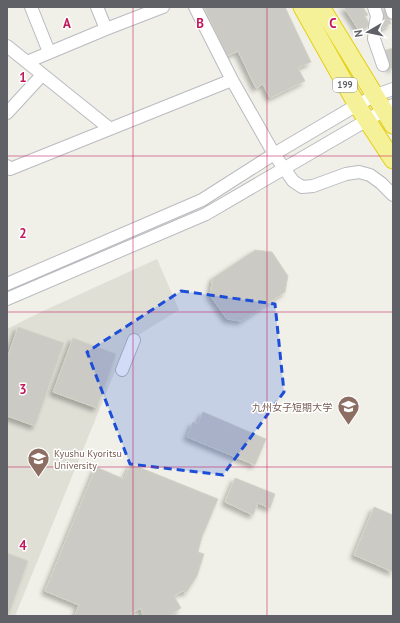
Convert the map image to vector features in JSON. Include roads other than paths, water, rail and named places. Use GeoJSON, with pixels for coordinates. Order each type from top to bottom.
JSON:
{"type":"FeatureCollection","features":[{"type":"Feature","properties":{"kind":"highway","name":"199"},"geometry":{"type":"LineString","coordinates":[[302,7],[356,105],[393,160]]}},
{"type":"Feature","properties":{"kind":"highway","name":"199"},"geometry":{"type":"LineString","coordinates":[[321,7],[376,95],[389,108],[393,125]]}},
{"type":"Feature","properties":{"kind":"street"},"geometry":{"type":"LineString","coordinates":[[31,7],[49,52]]}},
{"type":"Feature","properties":{"kind":"street"},"geometry":{"type":"LineString","coordinates":[[97,7],[106,29]]}},
{"type":"Feature","properties":{"kind":"street"},"geometry":{"type":"LineString","coordinates":[[27,62],[163,7]]}},
{"type":"Feature","properties":{"kind":"street"},"geometry":{"type":"LineString","coordinates":[[195,7],[232,80],[274,154],[293,182],[302,186],[313,186],[346,174],[359,172],[370,175],[381,183],[393,196]]}},
{"type":"Feature","properties":{"kind":"street"},"geometry":{"type":"LineString","coordinates":[[374,7],[377,16],[374,39],[383,65]]}},
{"type":"Feature","properties":{"kind":"street"},"geometry":{"type":"LineString","coordinates":[[391,7],[393,13]]}},
{"type":"Feature","properties":{"kind":"street"},"geometry":{"type":"LineString","coordinates":[[7,46],[109,128]]}},
{"type":"Feature","properties":{"kind":"street"},"geometry":{"type":"LineString","coordinates":[[7,113],[42,75]]}},
{"type":"Feature","properties":{"kind":"street"},"geometry":{"type":"LineString","coordinates":[[8,169],[232,80]]}},
{"type":"Feature","properties":{"kind":"street"},"geometry":{"type":"LineString","coordinates":[[7,284],[202,200],[274,154],[356,105],[376,95],[393,89]]}},
{"type":"Feature","properties":{"kind":"street"},"geometry":{"type":"LineString","coordinates":[[7,299],[206,214],[389,108]]}},
{"type":"Feature","properties":{"kind":"street"},"geometry":{"type":"LineString","coordinates":[[122,370],[134,340]]}},
{"type":"Feature","properties":{"kind":"place","name":"九州女子短期大学"},"geometry":{"type":"Point","coordinates":[348,426]}},
{"type":"Feature","properties":{"kind":"place","name":"Kyushu Kyoritsu University"},"geometry":{"type":"Point","coordinates":[39,478]}}]}
